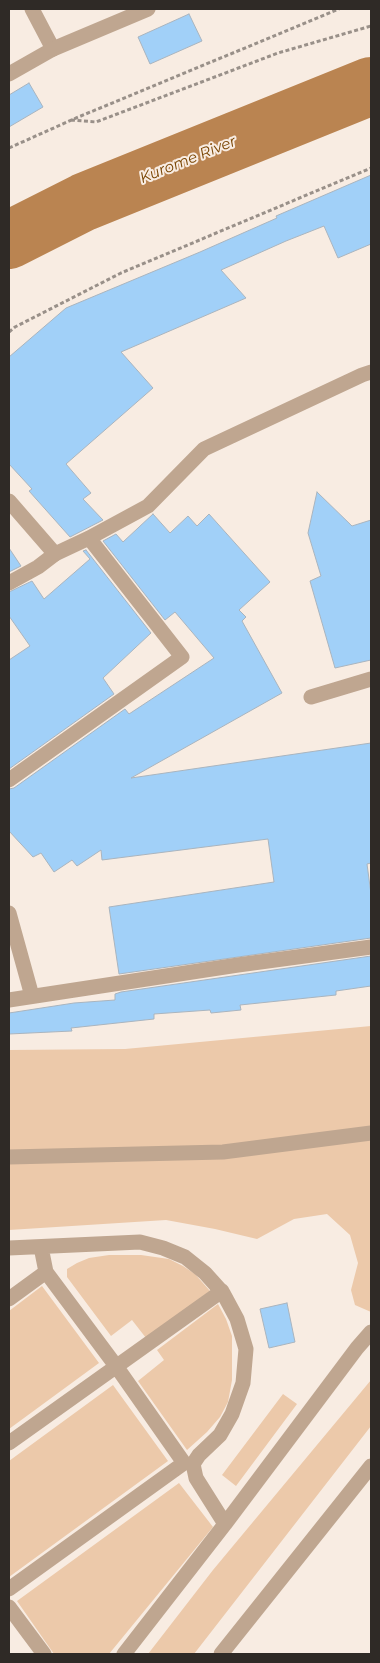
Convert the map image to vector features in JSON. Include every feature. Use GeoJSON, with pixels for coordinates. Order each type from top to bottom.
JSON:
{"type":"FeatureCollection","features":[{"type":"Feature","properties":{"kind":"street"},"geometry":{"type":"LineString","coordinates":[[32,9],[53,49]]}},
{"type":"Feature","properties":{"kind":"street"},"geometry":{"type":"LineString","coordinates":[[9,74],[119,14],[148,9]]}},
{"type":"Feature","properties":{"kind":"street"},"geometry":{"type":"LineString","coordinates":[[9,582],[38,567],[55,554],[148,506],[204,449],[371,372]]}},
{"type":"Feature","properties":{"kind":"street"},"geometry":{"type":"LineString","coordinates":[[9,502],[55,554]]}},
{"type":"Feature","properties":{"kind":"street"},"geometry":{"type":"LineString","coordinates":[[9,780],[182,657],[89,538]]}},
{"type":"Feature","properties":{"kind":"street"},"geometry":{"type":"LineString","coordinates":[[311,697],[371,679]]}},
{"type":"Feature","properties":{"kind":"street"},"geometry":{"type":"LineString","coordinates":[[9,913],[32,996]]}},
{"type":"Feature","properties":{"kind":"street"},"geometry":{"type":"LineString","coordinates":[[9,1000],[371,947]]}},
{"type":"Feature","properties":{"kind":"street"},"geometry":{"type":"LineString","coordinates":[[9,1157],[223,1152],[371,1133]]}},
{"type":"Feature","properties":{"kind":"street"},"geometry":{"type":"LineString","coordinates":[[9,1248],[140,1242],[163,1248],[185,1257],[205,1273],[222,1292],[237,1319],[246,1350],[243,1383],[232,1414],[220,1435],[189,1464],[9,1589]]}},
{"type":"Feature","properties":{"kind":"street"},"geometry":{"type":"LineString","coordinates":[[41,1247],[46,1272],[189,1464],[225,1524]]}},
{"type":"Feature","properties":{"kind":"street"},"geometry":{"type":"LineString","coordinates":[[9,1299],[46,1272]]}},
{"type":"Feature","properties":{"kind":"street"},"geometry":{"type":"LineString","coordinates":[[9,1443],[222,1292]]}},
{"type":"Feature","properties":{"kind":"street"},"geometry":{"type":"LineString","coordinates":[[124,1654],[371,1332]]}},
{"type":"Feature","properties":{"kind":"street"},"geometry":{"type":"LineString","coordinates":[[221,1654],[371,1466]]}},
{"type":"Feature","properties":{"kind":"street"},"geometry":{"type":"LineString","coordinates":[[9,1607],[44,1654]]}},
{"type":"Feature","properties":{"kind":"path"},"geometry":{"type":"LineString","coordinates":[[9,148],[71,120],[339,9]]}},
{"type":"Feature","properties":{"kind":"path"},"geometry":{"type":"LineString","coordinates":[[71,120],[96,122],[278,53],[371,26]]}},
{"type":"Feature","properties":{"kind":"path"},"geometry":{"type":"LineString","coordinates":[[9,332],[15,327],[120,273],[371,168]]}},
{"type":"Feature","properties":{"kind":"shaded area"},"geometry":{"type":"Polygon","coordinates":[[[371,1026],[371,1312],[355,1305],[351,1290],[358,1263],[350,1235],[327,1214],[294,1219],[257,1239],[166,1220],[9,1230],[9,1050],[125,1049],[371,1026]]]}},
{"type":"Feature","properties":{"kind":"shaded area"},"geometry":{"type":"Polygon","coordinates":[[[109,1255],[141,1255],[169,1259],[195,1274],[210,1291],[146,1338],[132,1320],[111,1336],[67,1277],[67,1269],[77,1263],[89,1258],[109,1255]]]}},
{"type":"Feature","properties":{"kind":"shaded area"},"geometry":{"type":"Polygon","coordinates":[[[42,1286],[99,1363],[9,1429],[9,1311],[42,1286]]]}},
{"type":"Feature","properties":{"kind":"shaded area"},"geometry":{"type":"Polygon","coordinates":[[[218,1304],[232,1336],[232,1380],[228,1402],[220,1417],[187,1450],[138,1381],[164,1360],[157,1350],[218,1304]]]}},
{"type":"Feature","properties":{"kind":"shaded area"},"geometry":{"type":"Polygon","coordinates":[[[371,1380],[371,1426],[194,1654],[148,1654],[213,1570],[371,1380]]]}},
{"type":"Feature","properties":{"kind":"shaded area"},"geometry":{"type":"Polygon","coordinates":[[[113,1385],[168,1461],[9,1577],[9,1461],[113,1385]]]}},
{"type":"Feature","properties":{"kind":"shaded area"},"geometry":{"type":"Polygon","coordinates":[[[283,1394],[297,1404],[236,1486],[222,1475],[283,1394]]]}},
{"type":"Feature","properties":{"kind":"shaded area"},"geometry":{"type":"Polygon","coordinates":[[[179,1483],[213,1527],[109,1654],[54,1654],[17,1601],[179,1483]]]}},
{"type":"Feature","properties":{"kind":"building"},"geometry":{"type":"Polygon","coordinates":[[[189,14],[202,41],[150,64],[138,37],[189,14]]]}},
{"type":"Feature","properties":{"kind":"building"},"geometry":{"type":"Polygon","coordinates":[[[29,83],[43,107],[9,127],[9,95],[29,83]]]}},
{"type":"Feature","properties":{"kind":"building"},"geometry":{"type":"Polygon","coordinates":[[[371,175],[371,244],[338,258],[324,226],[286,241],[221,270],[246,298],[121,352],[153,388],[66,464],[91,493],[83,499],[103,520],[70,537],[29,491],[32,489],[9,464],[9,357],[66,308],[200,252],[277,218],[276,216],[371,175]]]}},
{"type":"Feature","properties":{"kind":"building"},"geometry":{"type":"Polygon","coordinates":[[[317,492],[352,526],[371,520],[371,660],[335,668],[310,581],[321,576],[308,533],[317,492]]]}},
{"type":"Feature","properties":{"kind":"building"},"geometry":{"type":"Polygon","coordinates":[[[153,514],[170,533],[188,516],[197,526],[209,514],[270,582],[239,610],[246,617],[242,621],[282,693],[131,778],[371,743],[371,863],[367,864],[371,894],[371,938],[119,974],[109,907],[274,882],[268,839],[102,860],[101,850],[77,866],[72,860],[54,872],[41,853],[33,857],[9,831],[9,789],[14,788],[125,709],[129,714],[214,658],[175,612],[165,620],[103,541],[116,534],[123,542],[153,514]]]}},
{"type":"Feature","properties":{"kind":"building"},"geometry":{"type":"Polygon","coordinates":[[[9,548],[21,566],[9,572],[9,548]]]}},
{"type":"Feature","properties":{"kind":"building"},"geometry":{"type":"Polygon","coordinates":[[[86,550],[151,633],[103,678],[114,694],[9,769],[9,660],[30,646],[9,616],[9,592],[32,581],[44,599],[90,559],[83,551],[86,550]]]}},
{"type":"Feature","properties":{"kind":"building"},"geometry":{"type":"Polygon","coordinates":[[[371,956],[371,986],[336,991],[336,995],[240,1005],[241,1010],[211,1013],[210,1010],[154,1014],[154,1019],[71,1028],[72,1031],[9,1034],[9,1013],[74,1003],[115,1000],[115,994],[121,992],[371,956]]]}},
{"type":"Feature","properties":{"kind":"building"},"geometry":{"type":"Polygon","coordinates":[[[287,1303],[295,1342],[269,1348],[260,1309],[287,1303]]]}},
{"type":"Feature","properties":{"kind":"waterway","name":"Kurome River"},"geometry":{"type":"LineString","coordinates":[[9,240],[84,202],[371,86]]}}]}
